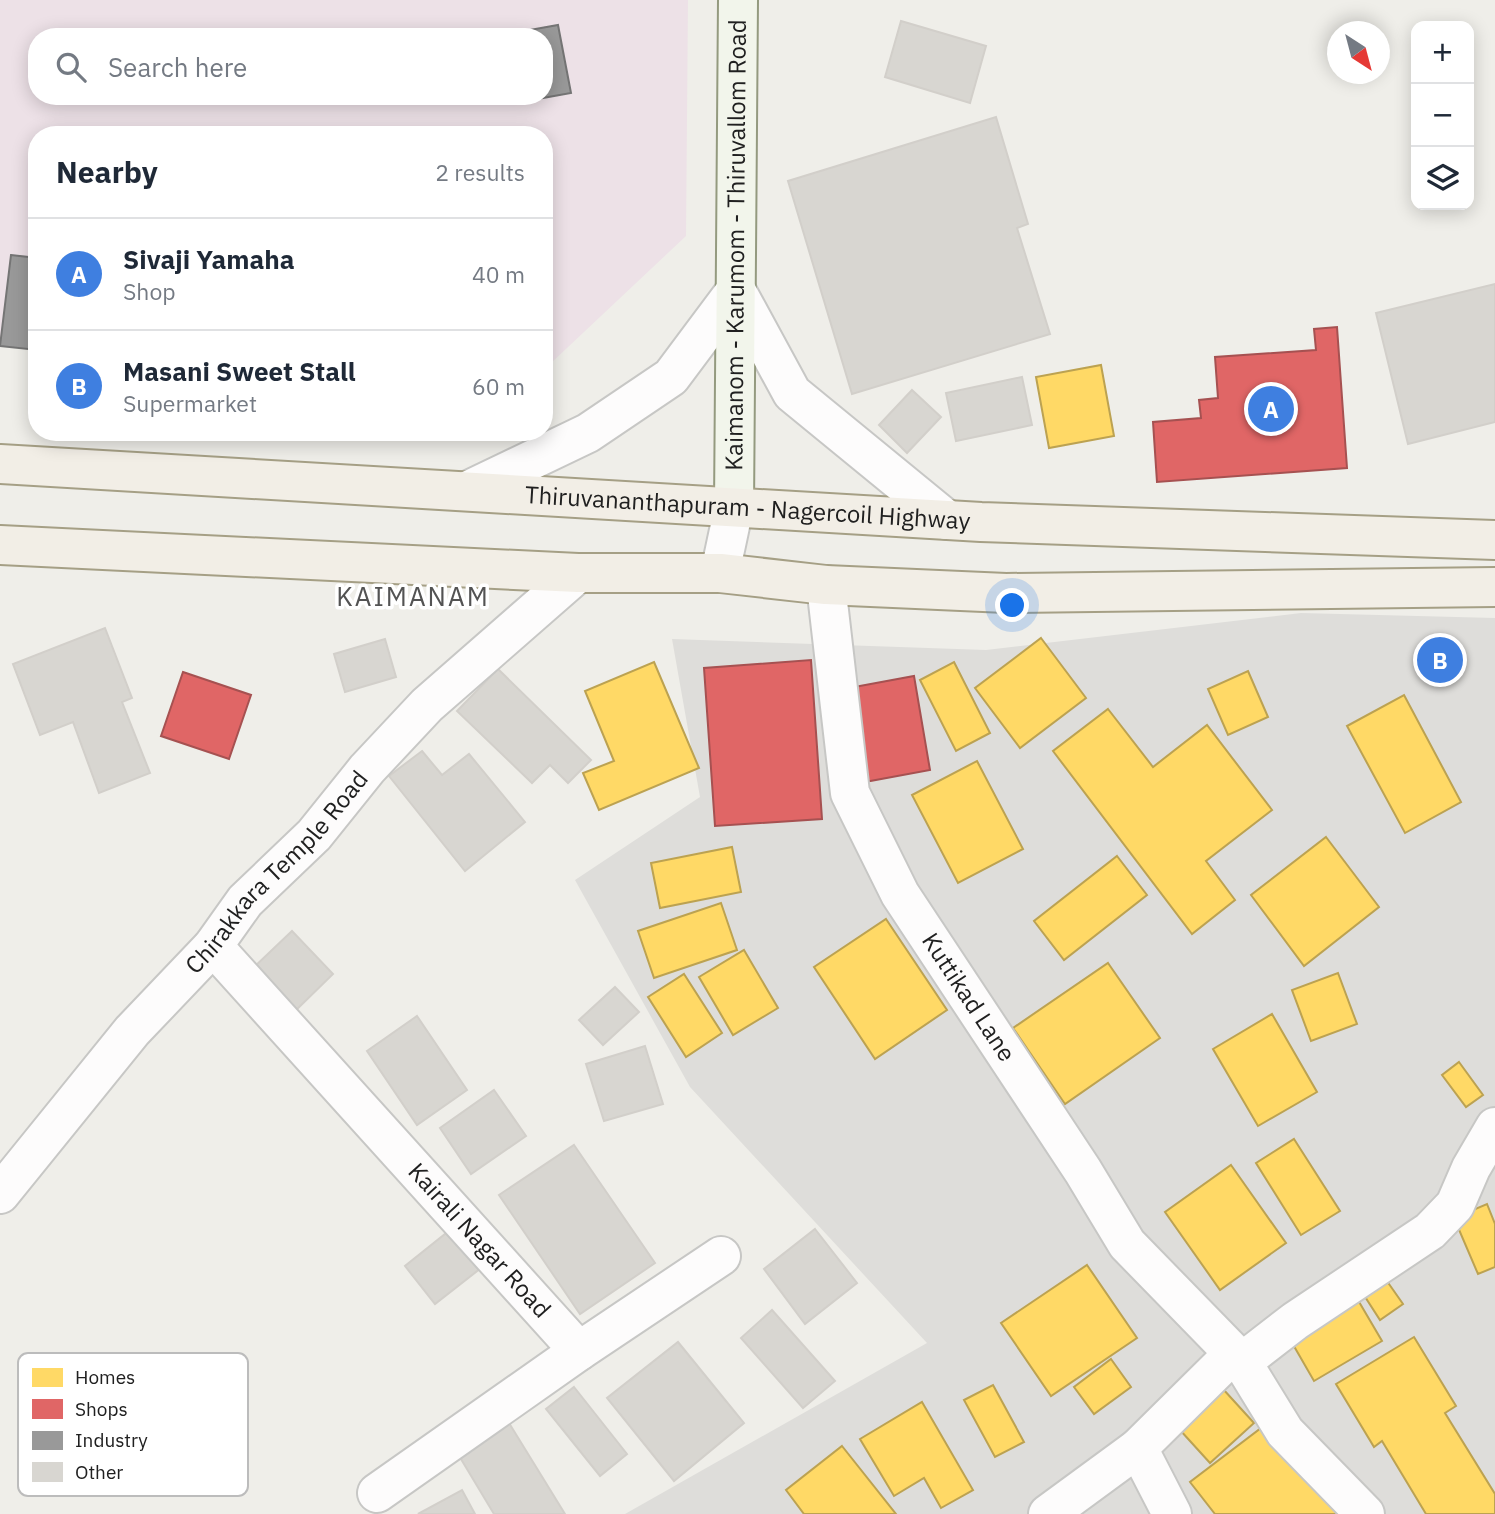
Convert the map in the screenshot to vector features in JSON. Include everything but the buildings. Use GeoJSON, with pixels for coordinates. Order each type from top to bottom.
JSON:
{"type":"FeatureCollection","features":[{"type":"Feature","properties":{"kind":"main road","name":"Kaimanom - Karumom - Thiruvallom Road"},"geometry":{"type":"LineString","coordinates":[[734,507],[738,0]]}},
{"type":"Feature","properties":{"kind":"main road","name":"Thiruvananthapuram - Nagercoil Highway"},"geometry":{"type":"LineString","coordinates":[[0,464],[947,520],[1495,540]]}},
{"type":"Feature","properties":{"kind":"main road"},"geometry":{"type":"LineString","coordinates":[[0,545],[578,573],[720,573],[826,584],[1006,593],[1495,587]]}},
{"type":"Feature","properties":{"kind":"street"},"geometry":{"type":"LineString","coordinates":[[467,491],[588,433],[671,377],[736,290],[792,393],[947,520]]}},
{"type":"Feature","properties":{"kind":"street","name":"Kaimanom - Karumom - Thiruvallom Road"},"geometry":{"type":"LineString","coordinates":[[720,573],[734,507]]}},
{"type":"Feature","properties":{"kind":"street","name":"Chirakkara Temple Road"},"geometry":{"type":"LineString","coordinates":[[0,1194],[132,1031],[213,946],[245,901],[314,835],[367,769],[426,705],[578,573]]}},
{"type":"Feature","properties":{"kind":"street","name":"Kuttikad Lane"},"geometry":{"type":"LineString","coordinates":[[826,584],[850,793],[900,894],[1083,1171],[1127,1244],[1237,1358],[1285,1432],[1365,1514]]}},
{"type":"Feature","properties":{"kind":"street","name":"Kairali Nagar Road"},"geometry":{"type":"LineString","coordinates":[[213,946],[579,1351]]}},
{"type":"Feature","properties":{"kind":"street"},"geometry":{"type":"LineString","coordinates":[[1048,1514],[1138,1448],[1237,1358],[1430,1231],[1455,1205],[1471,1168],[1495,1127]]}},
{"type":"Feature","properties":{"kind":"street"},"geometry":{"type":"LineString","coordinates":[[377,1493],[579,1351],[722,1256]]}},
{"type":"Feature","properties":{"kind":"street"},"geometry":{"type":"LineString","coordinates":[[1138,1448],[1172,1514]]}},
{"type":"Feature","properties":{"kind":"shaded area"},"geometry":{"type":"Polygon","coordinates":[[[0,0],[688,0],[686,236],[553,361],[553,126],[28,126],[28,345],[0,344],[0,0]]]}},
{"type":"Feature","properties":{"kind":"shaded area"},"geometry":{"type":"Polygon","coordinates":[[[1301,613],[1495,618],[1495,1514],[625,1514],[927,1343],[690,1087],[575,880],[700,797],[672,639],[986,650],[1301,613]]]}},
{"type":"Feature","properties":{"kind":"place","name":"Sivaji Yamaha"},"geometry":{"type":"Point","coordinates":[1271,409]}},
{"type":"Feature","properties":{"kind":"place","name":"Masani Sweet Stall"},"geometry":{"type":"Point","coordinates":[1440,660]}},
{"type":"Feature","properties":{"kind":"district","name":"KAIMANAM"},"geometry":{"type":"Point","coordinates":[413,597]}}]}
